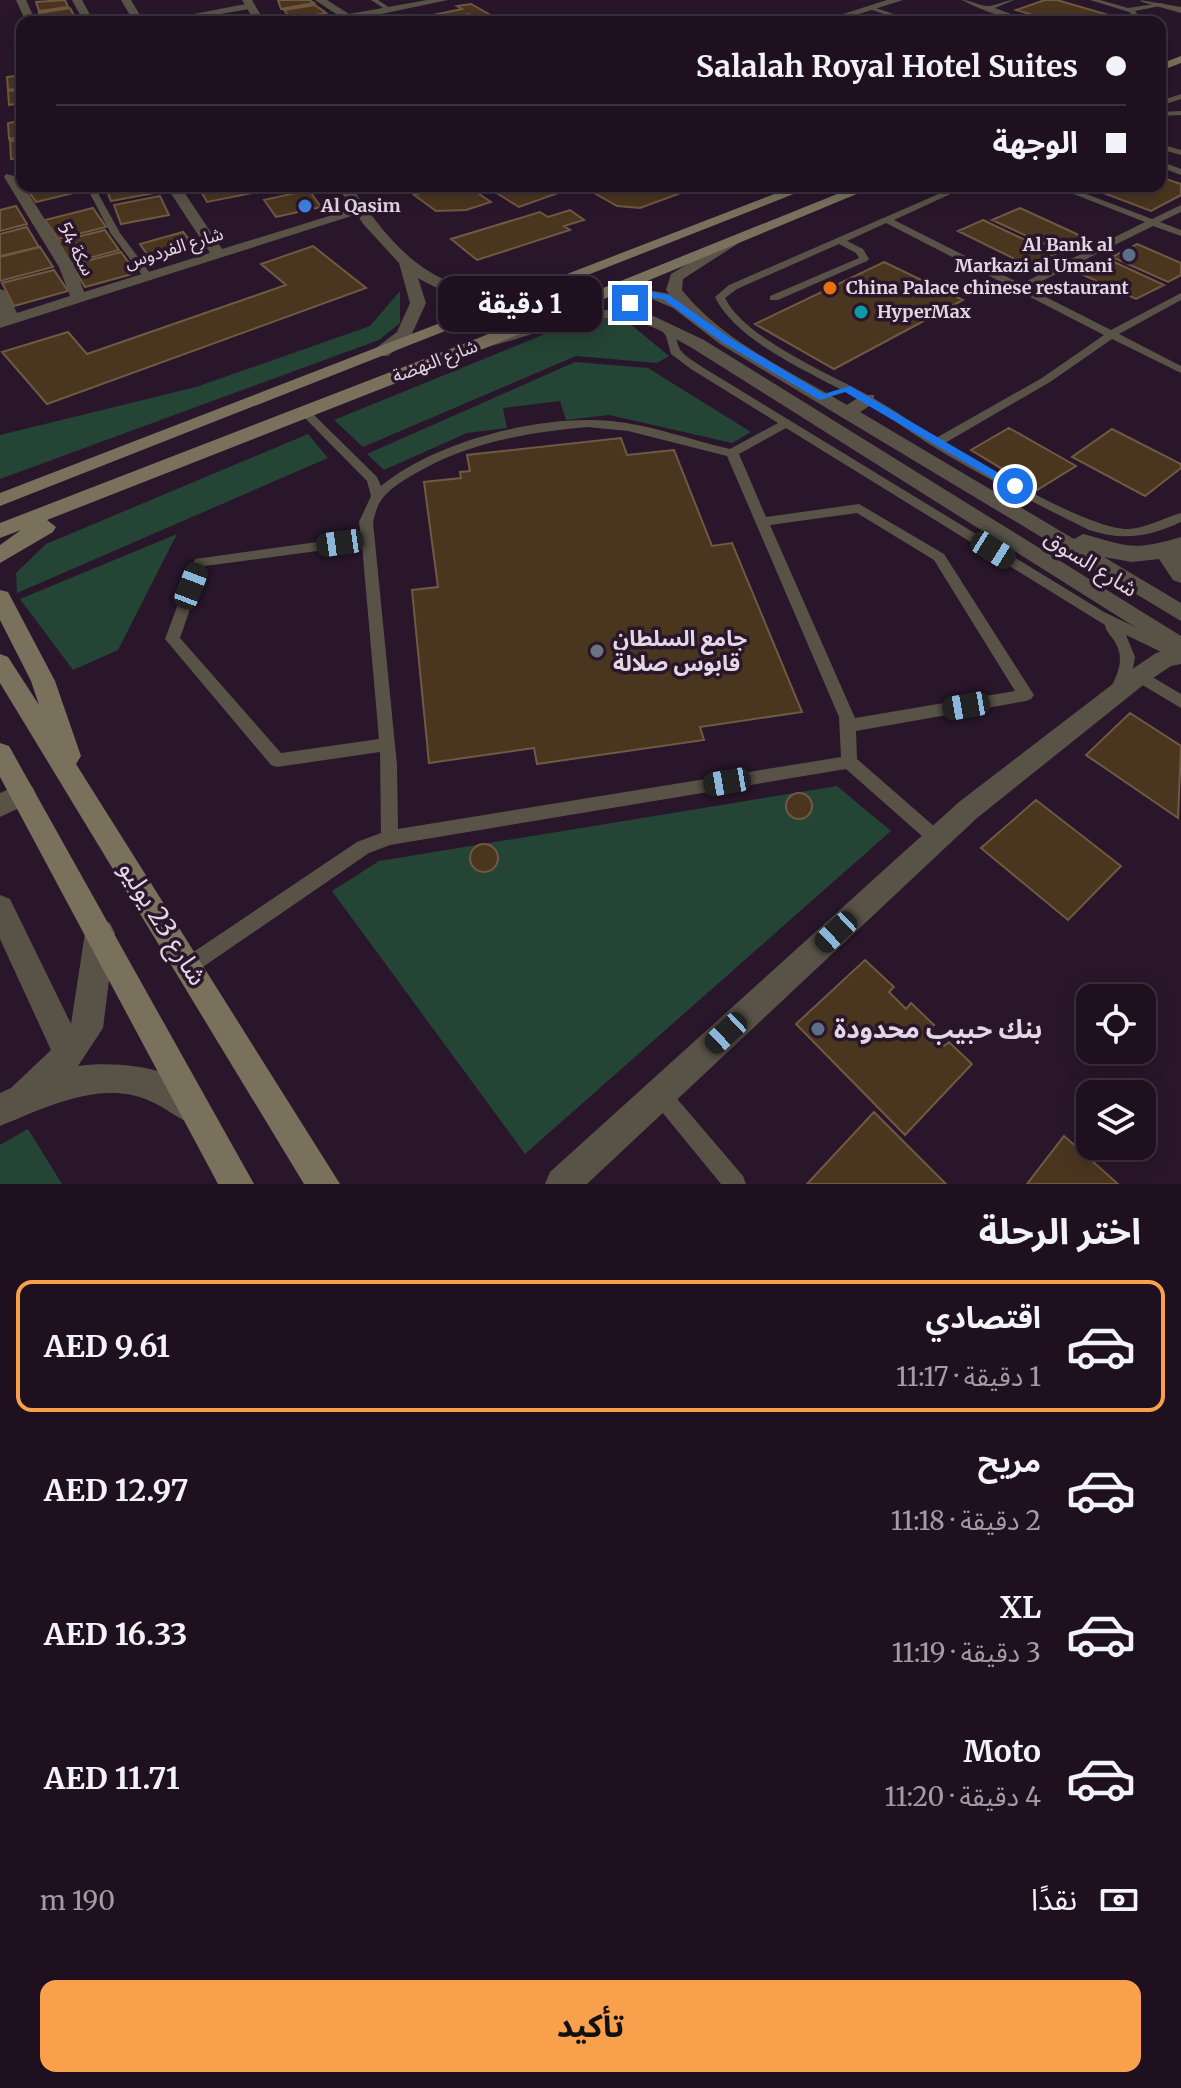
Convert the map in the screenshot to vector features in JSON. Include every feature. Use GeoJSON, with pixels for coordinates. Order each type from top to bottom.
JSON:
{"type":"FeatureCollection","features":[{"type":"Feature","properties":{"kind":"main road","name":"شارع النهضة"},"geometry":{"type":"LineString","coordinates":[[0,500],[791,192]]}},
{"type":"Feature","properties":{"kind":"main road","name":"شارع النهضة"},"geometry":{"type":"LineString","coordinates":[[0,531],[169,468],[304,411],[482,343],[854,192]]}},
{"type":"Feature","properties":{"kind":"main road"},"geometry":{"type":"LineString","coordinates":[[0,484],[185,427]]}},
{"type":"Feature","properties":{"kind":"main road"},"geometry":{"type":"LineString","coordinates":[[0,556],[21,539],[169,468]]}},
{"type":"Feature","properties":{"kind":"main road"},"geometry":{"type":"LineString","coordinates":[[0,598],[43,681],[80,791]]}},
{"type":"Feature","properties":{"kind":"main road","name":"شارع 23 يوليو"},"geometry":{"type":"LineString","coordinates":[[0,663],[323,1184]]}},
{"type":"Feature","properties":{"kind":"main road"},"geometry":{"type":"LineString","coordinates":[[0,753],[12,800],[100,931],[237,1184]]}},
{"type":"Feature","properties":{"kind":"street"},"geometry":{"type":"LineString","coordinates":[[320,0],[345,16]]}},
{"type":"Feature","properties":{"kind":"street"},"geometry":{"type":"LineString","coordinates":[[358,16],[443,0]]}},
{"type":"Feature","properties":{"kind":"street"},"geometry":{"type":"LineString","coordinates":[[844,16],[898,0]]}},
{"type":"Feature","properties":{"kind":"street"},"geometry":{"type":"LineString","coordinates":[[1145,0],[1181,3]]}},
{"type":"Feature","properties":{"kind":"street"},"geometry":{"type":"LineString","coordinates":[[1166,2],[1181,10]]}},
{"type":"Feature","properties":{"kind":"street"},"geometry":{"type":"LineString","coordinates":[[174,16],[249,3]]}},
{"type":"Feature","properties":{"kind":"street","name":"سكة 54"},"geometry":{"type":"LineString","coordinates":[[20,192],[67,267],[79,299]]}},
{"type":"Feature","properties":{"kind":"street"},"geometry":{"type":"LineString","coordinates":[[177,192],[219,255]]}},
{"type":"Feature","properties":{"kind":"street"},"geometry":{"type":"LineString","coordinates":[[348,192],[360,211],[406,264],[447,286],[477,293],[557,282]]}},
{"type":"Feature","properties":{"kind":"street","name":"شارع الفردوس"},"geometry":{"type":"LineString","coordinates":[[6,322],[360,211]]}},
{"type":"Feature","properties":{"kind":"street"},"geometry":{"type":"LineString","coordinates":[[693,316],[674,290],[676,277],[738,239]]}},
{"type":"Feature","properties":{"kind":"street"},"geometry":{"type":"LineString","coordinates":[[382,352],[404,334],[418,303],[406,264]]}},
{"type":"Feature","properties":{"kind":"street"},"geometry":{"type":"LineString","coordinates":[[0,294],[6,322]]}},
{"type":"Feature","properties":{"kind":"street","name":"شارع السوق"},"geometry":{"type":"LineString","coordinates":[[656,324],[632,308],[630,303],[638,296],[665,297],[847,413],[1181,613]]}},
{"type":"Feature","properties":{"kind":"street","name":"شارع السوق"},"geometry":{"type":"LineString","coordinates":[[482,343],[585,313],[619,312],[656,324],[698,344],[1181,647]]}},
{"type":"Feature","properties":{"kind":"street"},"geometry":{"type":"LineString","coordinates":[[824,398],[846,388]]}},
{"type":"Feature","properties":{"kind":"street"},"geometry":{"type":"LineString","coordinates":[[847,413],[868,399]]}},
{"type":"Feature","properties":{"kind":"street"},"geometry":{"type":"LineString","coordinates":[[1001,505],[1117,555],[1140,557],[1175,547]]}},
{"type":"Feature","properties":{"kind":"street"},"geometry":{"type":"LineString","coordinates":[[1175,547],[1170,561],[1181,575]]}},
{"type":"Feature","properties":{"kind":"street"},"geometry":{"type":"LineString","coordinates":[[575,1180],[660,1094],[968,810],[1139,676],[1164,659],[1181,655]]}},
{"type":"Feature","properties":{"kind":"street"},"geometry":{"type":"LineString","coordinates":[[0,908],[68,1052]]}},
{"type":"Feature","properties":{"kind":"street"},"geometry":{"type":"LineString","coordinates":[[9,1106],[68,1052],[88,1028],[97,978],[100,931]]}},
{"type":"Feature","properties":{"kind":"street"},"geometry":{"type":"LineString","coordinates":[[9,1106],[72,1084],[122,1079],[154,1086],[198,1111]]}},
{"type":"Feature","properties":{"kind":"lane"},"geometry":{"type":"LineString","coordinates":[[374,0],[390,10]]}},
{"type":"Feature","properties":{"kind":"lane"},"geometry":{"type":"LineString","coordinates":[[965,0],[1009,16]]}},
{"type":"Feature","properties":{"kind":"lane"},"geometry":{"type":"LineString","coordinates":[[986,9],[1011,0]]}},
{"type":"Feature","properties":{"kind":"lane"},"geometry":{"type":"LineString","coordinates":[[1093,0],[1127,10],[1136,16]]}},
{"type":"Feature","properties":{"kind":"lane"},"geometry":{"type":"LineString","coordinates":[[1127,10],[1166,2]]}},
{"type":"Feature","properties":{"kind":"lane"},"geometry":{"type":"LineString","coordinates":[[871,8],[896,16]]}},
{"type":"Feature","properties":{"kind":"lane"},"geometry":{"type":"LineString","coordinates":[[93,192],[116,234],[148,277]]}},
{"type":"Feature","properties":{"kind":"lane"},"geometry":{"type":"LineString","coordinates":[[774,298],[799,273],[840,241],[950,192]]}},
{"type":"Feature","properties":{"kind":"lane"},"geometry":{"type":"LineString","coordinates":[[1073,192],[1181,233]]}},
{"type":"Feature","properties":{"kind":"lane"},"geometry":{"type":"LineString","coordinates":[[1021,288],[1181,208]]}},
{"type":"Feature","properties":{"kind":"lane"},"geometry":{"type":"LineString","coordinates":[[887,220],[1181,370]]}},
{"type":"Feature","properties":{"kind":"lane"},"geometry":{"type":"LineString","coordinates":[[840,241],[860,251],[864,259],[723,293],[723,308],[757,337],[868,399],[936,443],[1068,515],[1116,536],[1148,530],[1181,517]]}},
{"type":"Feature","properties":{"kind":"lane"},"geometry":{"type":"LineString","coordinates":[[936,443],[1046,380],[1112,334],[1181,296]]}},
{"type":"Feature","properties":{"kind":"lane"},"geometry":{"type":"LineString","coordinates":[[656,324],[675,352],[787,423],[1099,616],[1181,655]]}},
{"type":"Feature","properties":{"kind":"lane"},"geometry":{"type":"LineString","coordinates":[[304,411],[373,480],[377,496]]}},
{"type":"Feature","properties":{"kind":"lane"},"geometry":{"type":"LineString","coordinates":[[390,838],[387,744],[366,522],[377,496],[401,476],[482,439],[538,429],[611,425],[732,453],[787,423]]}},
{"type":"Feature","properties":{"kind":"lane"},"geometry":{"type":"LineString","coordinates":[[732,453],[847,717],[849,762],[937,839]]}},
{"type":"Feature","properties":{"kind":"lane"},"geometry":{"type":"LineString","coordinates":[[761,522],[859,508],[939,557],[1026,695],[847,726]]}},
{"type":"Feature","properties":{"kind":"lane"},"geometry":{"type":"LineString","coordinates":[[368,540],[200,562],[172,639],[277,760],[387,744]]}},
{"type":"Feature","properties":{"kind":"lane"},"geometry":{"type":"LineString","coordinates":[[1099,616],[1114,630],[1130,658],[1129,670],[1116,694]]}},
{"type":"Feature","properties":{"kind":"lane"},"geometry":{"type":"LineString","coordinates":[[1139,676],[1181,702]]}},
{"type":"Feature","properties":{"kind":"lane"},"geometry":{"type":"LineString","coordinates":[[190,965],[363,847],[390,838],[849,762]]}},
{"type":"Feature","properties":{"kind":"lane"},"geometry":{"type":"LineString","coordinates":[[660,1094],[735,1184]]}},
{"type":"Feature","properties":{"kind":"green space"},"geometry":{"type":"Polygon","coordinates":[[[400,291],[400,323],[379,340],[0,479],[0,435],[196,387],[370,326],[400,291]]]}},
{"type":"Feature","properties":{"kind":"green space"},"geometry":{"type":"Polygon","coordinates":[[[607,318],[629,323],[669,356],[657,363],[576,356],[363,447],[334,420],[567,325],[607,318]]]}},
{"type":"Feature","properties":{"kind":"green space"},"geometry":{"type":"Polygon","coordinates":[[[575,362],[648,368],[751,432],[732,443],[609,415],[566,420],[560,401],[503,408],[507,428],[467,433],[384,470],[367,454],[575,362]]]}},
{"type":"Feature","properties":{"kind":"green space"},"geometry":{"type":"Polygon","coordinates":[[[308,434],[328,458],[17,593],[16,573],[46,544],[308,434]]]}},
{"type":"Feature","properties":{"kind":"green space"},"geometry":{"type":"Polygon","coordinates":[[[177,534],[118,650],[73,670],[20,599],[177,534]]]}},
{"type":"Feature","properties":{"kind":"green space"},"geometry":{"type":"Polygon","coordinates":[[[837,786],[891,831],[525,1154],[332,891],[379,861],[837,786]]]}},
{"type":"Feature","properties":{"kind":"green space"},"geometry":{"type":"Polygon","coordinates":[[[28,1129],[62,1184],[0,1184],[0,1145],[28,1129]]]}},
{"type":"Feature","properties":{"kind":"building"},"geometry":{"type":"Polygon","coordinates":[[[65,0],[68,7],[39,11],[36,2],[65,0]]]}},
{"type":"Feature","properties":{"kind":"building"},"geometry":{"type":"Polygon","coordinates":[[[278,0],[309,0],[314,3],[281,9],[278,0]]]}},
{"type":"Feature","properties":{"kind":"building"},"geometry":{"type":"Polygon","coordinates":[[[1045,0],[1057,0],[1112,16],[1036,16],[1016,10],[1045,0]]]}},
{"type":"Feature","properties":{"kind":"building"},"geometry":{"type":"Polygon","coordinates":[[[471,4],[492,16],[428,16],[462,9],[457,6],[471,4]]]}},
{"type":"Feature","properties":{"kind":"building"},"geometry":{"type":"Polygon","coordinates":[[[315,5],[326,13],[289,16],[284,10],[315,5]]]}},
{"type":"Feature","properties":{"kind":"building"},"geometry":{"type":"Polygon","coordinates":[[[70,8],[74,16],[40,16],[39,13],[70,8]]]}},
{"type":"Feature","properties":{"kind":"building"},"geometry":{"type":"Polygon","coordinates":[[[16,76],[16,89],[8,90],[7,77],[16,76]]]}},
{"type":"Feature","properties":{"kind":"building"},"geometry":{"type":"Polygon","coordinates":[[[16,90],[16,104],[9,105],[8,91],[16,90]]]}},
{"type":"Feature","properties":{"kind":"building"},"geometry":{"type":"Polygon","coordinates":[[[16,122],[16,138],[9,139],[8,123],[16,122]]]}},
{"type":"Feature","properties":{"kind":"building"},"geometry":{"type":"Polygon","coordinates":[[[16,140],[16,159],[11,159],[10,141],[16,140]]]}},
{"type":"Feature","properties":{"kind":"building"},"geometry":{"type":"Polygon","coordinates":[[[1166,179],[1181,184],[1181,195],[1151,211],[1101,192],[1166,192],[1166,179]]]}},
{"type":"Feature","properties":{"kind":"building"},"geometry":{"type":"Polygon","coordinates":[[[29,192],[78,192],[36,202],[29,192]]]}},
{"type":"Feature","properties":{"kind":"building"},"geometry":{"type":"Polygon","coordinates":[[[107,192],[160,192],[111,201],[107,192]]]}},
{"type":"Feature","properties":{"kind":"building"},"geometry":{"type":"Polygon","coordinates":[[[201,192],[252,193],[207,202],[201,192]]]}},
{"type":"Feature","properties":{"kind":"building"},"geometry":{"type":"Polygon","coordinates":[[[310,192],[321,207],[276,217],[264,200],[310,192]]]}},
{"type":"Feature","properties":{"kind":"building"},"geometry":{"type":"Polygon","coordinates":[[[424,192],[476,192],[491,202],[466,210],[436,211],[414,195],[424,192]]]}},
{"type":"Feature","properties":{"kind":"building"},"geometry":{"type":"Polygon","coordinates":[[[495,192],[558,193],[519,207],[495,192]]]}},
{"type":"Feature","properties":{"kind":"building"},"geometry":{"type":"Polygon","coordinates":[[[592,192],[684,192],[640,208],[617,206],[592,192]]]}},
{"type":"Feature","properties":{"kind":"building"},"geometry":{"type":"Polygon","coordinates":[[[160,196],[169,215],[121,224],[114,205],[160,196]]]}},
{"type":"Feature","properties":{"kind":"building"},"geometry":{"type":"Polygon","coordinates":[[[16,206],[27,224],[0,231],[0,210],[16,206]]]}},
{"type":"Feature","properties":{"kind":"building"},"geometry":{"type":"Polygon","coordinates":[[[93,208],[106,227],[58,239],[45,220],[93,208]]]}},
{"type":"Feature","properties":{"kind":"building"},"geometry":{"type":"Polygon","coordinates":[[[1020,208],[1092,241],[1064,253],[992,220],[1020,208]]]}},
{"type":"Feature","properties":{"kind":"building"},"geometry":{"type":"Polygon","coordinates":[[[570,210],[584,220],[564,226],[570,230],[477,260],[451,239],[540,212],[548,217],[570,210]]]}},
{"type":"Feature","properties":{"kind":"building"},"geometry":{"type":"Polygon","coordinates":[[[983,220],[1055,254],[1029,266],[958,231],[983,220]]]}},
{"type":"Feature","properties":{"kind":"building"},"geometry":{"type":"Polygon","coordinates":[[[27,227],[39,247],[0,256],[0,234],[27,227]]]}},
{"type":"Feature","properties":{"kind":"building"},"geometry":{"type":"Polygon","coordinates":[[[105,230],[119,250],[70,263],[57,242],[105,230]]]}},
{"type":"Feature","properties":{"kind":"building"},"geometry":{"type":"Polygon","coordinates":[[[183,232],[196,248],[151,260],[140,244],[183,232]]]}},
{"type":"Feature","properties":{"kind":"building"},"geometry":{"type":"Polygon","coordinates":[[[1137,244],[1181,263],[1181,275],[1168,282],[1112,257],[1137,244]]]}},
{"type":"Feature","properties":{"kind":"building"},"geometry":{"type":"Polygon","coordinates":[[[313,246],[366,288],[47,404],[2,352],[68,332],[87,354],[286,285],[261,264],[313,246]]]}},
{"type":"Feature","properties":{"kind":"building"},"geometry":{"type":"Polygon","coordinates":[[[40,247],[53,267],[0,281],[0,257],[40,247]]]}},
{"type":"Feature","properties":{"kind":"building"},"geometry":{"type":"Polygon","coordinates":[[[121,252],[136,273],[85,287],[72,265],[121,252]]]}},
{"type":"Feature","properties":{"kind":"building"},"geometry":{"type":"Polygon","coordinates":[[[1110,260],[1164,285],[1136,299],[1081,274],[1110,260]]]}},
{"type":"Feature","properties":{"kind":"building","name":"HyperMax"},"geometry":{"type":"Polygon","coordinates":[[[884,262],[963,300],[834,369],[755,324],[884,262]]]}},
{"type":"Feature","properties":{"kind":"building"},"geometry":{"type":"Polygon","coordinates":[[[54,270],[68,291],[14,306],[2,283],[54,270]]]}},
{"type":"Feature","properties":{"kind":"building"},"geometry":{"type":"Polygon","coordinates":[[[1009,428],[1076,466],[1037,490],[971,450],[1009,428]]]}},
{"type":"Feature","properties":{"kind":"building"},"geometry":{"type":"Polygon","coordinates":[[[1112,429],[1181,464],[1181,468],[1145,496],[1072,457],[1112,429]]]}},
{"type":"Feature","properties":{"kind":"building","name":"جامع السلطان قابوس صلالة"},"geometry":{"type":"Polygon","coordinates":[[[621,438],[627,455],[674,450],[712,546],[732,543],[802,712],[700,727],[704,740],[537,764],[534,748],[429,763],[412,590],[438,587],[424,482],[461,478],[460,472],[470,471],[467,455],[621,438]]]}},
{"type":"Feature","properties":{"kind":"building"},"geometry":{"type":"Polygon","coordinates":[[[1130,713],[1181,746],[1178,818],[1086,755],[1130,713]]]}},
{"type":"Feature","properties":{"kind":"building"},"geometry":{"type":"Polygon","coordinates":[[[799,793],[809,796],[812,806],[809,816],[799,819],[789,816],[786,806],[789,796],[799,793]]]}},
{"type":"Feature","properties":{"kind":"building"},"geometry":{"type":"Polygon","coordinates":[[[1036,800],[1121,866],[1068,920],[981,848],[1036,800]]]}},
{"type":"Feature","properties":{"kind":"building"},"geometry":{"type":"Polygon","coordinates":[[[484,844],[494,848],[498,858],[494,868],[484,872],[474,868],[470,858],[474,848],[484,844]]]}},
{"type":"Feature","properties":{"kind":"building"},"geometry":{"type":"Polygon","coordinates":[[[865,960],[894,987],[889,992],[906,1009],[911,1003],[934,1025],[928,1031],[944,1046],[949,1042],[972,1064],[905,1135],[796,1024],[865,960]]]}},
{"type":"Feature","properties":{"kind":"building"},"geometry":{"type":"Polygon","coordinates":[[[874,1112],[946,1184],[807,1184],[874,1112]]]}},
{"type":"Feature","properties":{"kind":"building"},"geometry":{"type":"Polygon","coordinates":[[[1064,1136],[1076,1147],[1076,1160],[1091,1160],[1118,1184],[1027,1184],[1064,1136]]]}},
{"type":"Feature","properties":{"kind":"place","name":"Al Qasim"},"geometry":{"type":"Point","coordinates":[305,206]}},
{"type":"Feature","properties":{"kind":"place","name":"Al Bank al Markazi al Umani"},"geometry":{"type":"Point","coordinates":[1129,255]}},
{"type":"Feature","properties":{"kind":"place","name":"China Palace chinese restaurant"},"geometry":{"type":"Point","coordinates":[830,288]}},
{"type":"Feature","properties":{"kind":"place","name":"HyperMax"},"geometry":{"type":"Point","coordinates":[861,312]}},
{"type":"Feature","properties":{"kind":"place","name":"جامع السلطان قابوس صلالة"},"geometry":{"type":"Point","coordinates":[597,651]}},
{"type":"Feature","properties":{"kind":"place","name":"بنك حبيب محدودة"},"geometry":{"type":"Point","coordinates":[818,1029]}},
{"type":"Feature","properties":{"kind":"route"},"geometry":{"type":"LineString","coordinates":[[630,303],[646,294],[665,297],[726,340],[824,398],[846,388],[936,443],[1015,486]]}}]}
